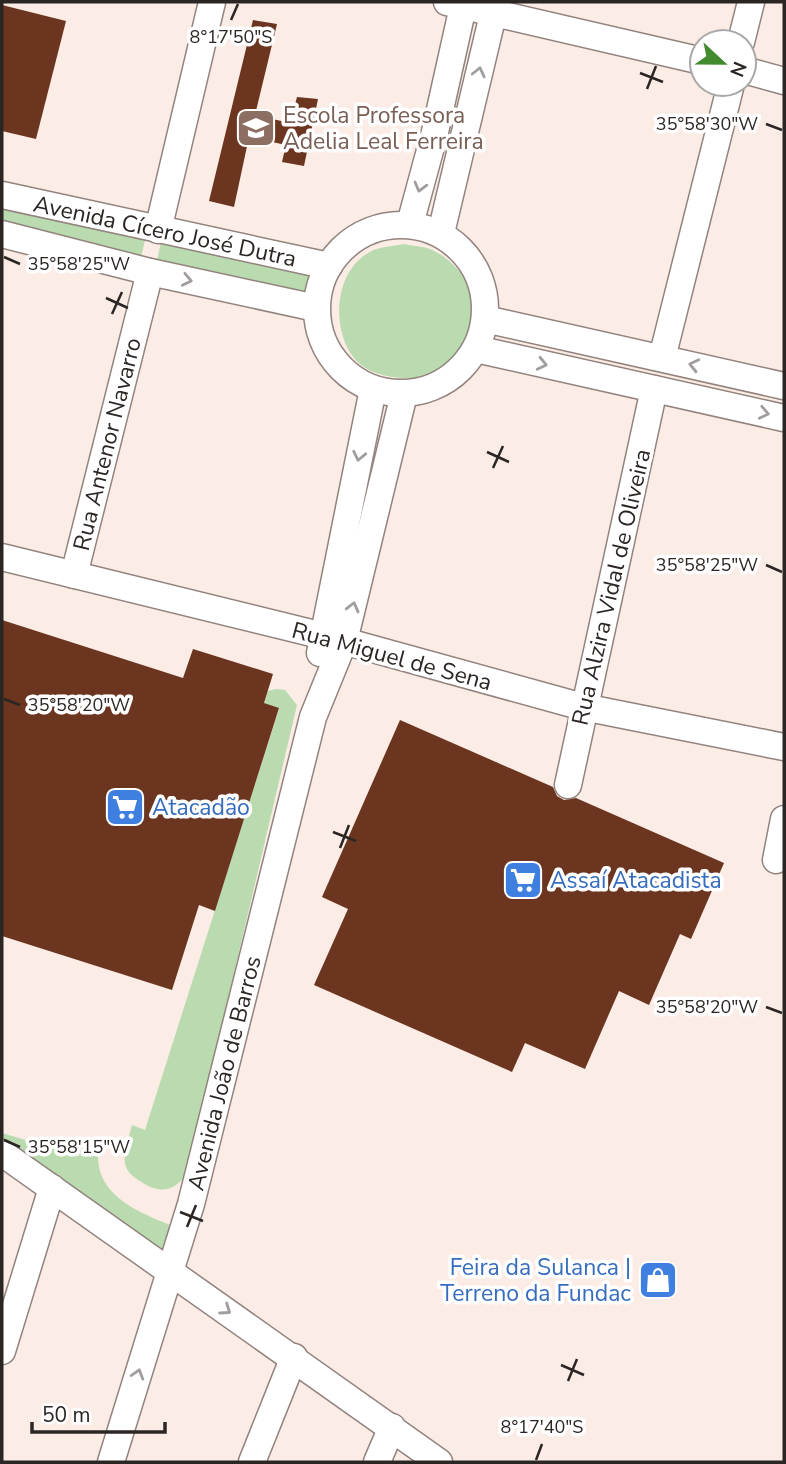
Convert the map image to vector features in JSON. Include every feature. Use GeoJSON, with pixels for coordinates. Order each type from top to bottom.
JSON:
{"type":"FeatureCollection","features":[{"type":"Feature","properties":{"kind":"street"},"geometry":{"type":"LineString","coordinates":[[158,230],[212,2]]}},
{"type":"Feature","properties":{"kind":"street"},"geometry":{"type":"LineString","coordinates":[[744,28],[751,2]]}},
{"type":"Feature","properties":{"kind":"street"},"geometry":{"type":"LineString","coordinates":[[410,224],[435,132],[458,3],[495,7],[688,57]]}},
{"type":"Feature","properties":{"kind":"street"},"geometry":{"type":"LineString","coordinates":[[441,233],[495,7]]}},
{"type":"Feature","properties":{"kind":"street"},"geometry":{"type":"LineString","coordinates":[[758,74],[784,80]]}},
{"type":"Feature","properties":{"kind":"street"},"geometry":{"type":"LineString","coordinates":[[662,358],[727,98]]}},
{"type":"Feature","properties":{"kind":"street"},"geometry":{"type":"LineString","coordinates":[[7,236],[12,197]]}},
{"type":"Feature","properties":{"kind":"street","name":"Avenida Cícero José Dutra"},"geometry":{"type":"LineString","coordinates":[[12,197],[329,266]]}},
{"type":"Feature","properties":{"kind":"street"},"geometry":{"type":"LineString","coordinates":[[410,224],[441,233],[462,249],[477,271],[485,296],[485,318],[476,348],[457,372],[433,388],[404,394],[373,389],[350,377],[332,358],[320,334],[316,309],[319,288],[329,266],[341,248],[361,234],[383,225],[410,224]]}},
{"type":"Feature","properties":{"kind":"street","name":"Avenida Cícero José Dutra"},"geometry":{"type":"LineString","coordinates":[[7,236],[150,272],[316,309]]}},
{"type":"Feature","properties":{"kind":"street","name":"Rua Antenor Navarro"},"geometry":{"type":"LineString","coordinates":[[74,575],[150,272]]}},
{"type":"Feature","properties":{"kind":"street"},"geometry":{"type":"LineString","coordinates":[[485,318],[784,386]]}},
{"type":"Feature","properties":{"kind":"street"},"geometry":{"type":"LineString","coordinates":[[476,348],[784,418]]}},
{"type":"Feature","properties":{"kind":"street","name":"Avenida João de Barros"},"geometry":{"type":"LineString","coordinates":[[333,639],[373,389]]}},
{"type":"Feature","properties":{"kind":"street","name":"Rua Alzira Vidal de Oliveira"},"geometry":{"type":"LineString","coordinates":[[568,785],[654,389]]}},
{"type":"Feature","properties":{"kind":"street","name":"Avenida João de Barros"},"geometry":{"type":"LineString","coordinates":[[111,1462],[191,1205],[333,639],[404,394]]}},
{"type":"Feature","properties":{"kind":"street","name":"Rua Miguel de Sena"},"geometry":{"type":"LineString","coordinates":[[2,557],[333,639],[583,707],[784,747]]}},
{"type":"Feature","properties":{"kind":"street"},"geometry":{"type":"LineString","coordinates":[[776,860],[784,818]]}},
{"type":"Feature","properties":{"kind":"street"},"geometry":{"type":"LineString","coordinates":[[2,1153],[439,1462]]}},
{"type":"Feature","properties":{"kind":"street"},"geometry":{"type":"LineString","coordinates":[[2,1351],[52,1188]]}},
{"type":"Feature","properties":{"kind":"street"},"geometry":{"type":"LineString","coordinates":[[253,1462],[294,1357]]}},
{"type":"Feature","properties":{"kind":"street"},"geometry":{"type":"LineString","coordinates":[[377,1462],[392,1427]]}},
{"type":"Feature","properties":{"kind":"green space"},"geometry":{"type":"Polygon","coordinates":[[[2,202],[146,236],[141,257],[2,225],[2,202]]]}},
{"type":"Feature","properties":{"kind":"green space"},"geometry":{"type":"Polygon","coordinates":[[[162,237],[317,273],[311,299],[157,261],[162,237]]]}},
{"type":"Feature","properties":{"kind":"green space"},"geometry":{"type":"Polygon","coordinates":[[[404,244],[430,249],[447,259],[467,283],[473,301],[473,323],[462,352],[447,367],[433,375],[420,378],[389,376],[364,367],[354,358],[347,346],[339,317],[343,287],[357,262],[376,249],[404,244]]]}},
{"type":"Feature","properties":{"kind":"green space"},"geometry":{"type":"Polygon","coordinates":[[[285,690],[297,705],[187,1173],[171,1188],[154,1188],[135,1178],[127,1169],[127,1145],[132,1125],[145,1130],[279,709],[264,703],[268,691],[285,690]]]}},
{"type":"Feature","properties":{"kind":"green space"},"geometry":{"type":"Polygon","coordinates":[[[2,1133],[79,1156],[82,1144],[99,1148],[99,1164],[103,1178],[111,1190],[135,1209],[176,1227],[161,1256],[2,1149],[2,1133]]]}},
{"type":"Feature","properties":{"kind":"building"},"geometry":{"type":"Polygon","coordinates":[[[2,5],[66,21],[36,139],[2,131],[2,5]]]}},
{"type":"Feature","properties":{"kind":"building"},"geometry":{"type":"Polygon","coordinates":[[[253,20],[277,24],[255,115],[290,123],[297,97],[318,99],[304,166],[282,162],[286,145],[249,137],[234,207],[209,201],[253,20]]]}},
{"type":"Feature","properties":{"kind":"building","name":"Atacadão"},"geometry":{"type":"Polygon","coordinates":[[[2,620],[183,678],[193,649],[273,674],[264,703],[279,708],[215,911],[199,905],[172,990],[2,936],[2,620]]]}},
{"type":"Feature","properties":{"kind":"building","name":"Assaí Atacadista"},"geometry":{"type":"Polygon","coordinates":[[[400,720],[553,787],[557,796],[564,800],[576,798],[724,863],[691,939],[680,934],[649,1005],[619,991],[585,1069],[525,1043],[512,1072],[314,985],[348,909],[322,897],[400,720]]]}},
{"type":"Feature","properties":{"kind":"place","name":"Escola Professora Adelia Leal Ferreira"},"geometry":{"type":"Point","coordinates":[256,128]}},
{"type":"Feature","properties":{"kind":"place","name":"Atacadão"},"geometry":{"type":"Point","coordinates":[125,807]}},
{"type":"Feature","properties":{"kind":"place","name":"Assaí Atacadista"},"geometry":{"type":"Point","coordinates":[523,880]}},
{"type":"Feature","properties":{"kind":"place","name":"Feira da Sulanca | Terreno da Fundac"},"geometry":{"type":"Point","coordinates":[658,1280]}}]}
